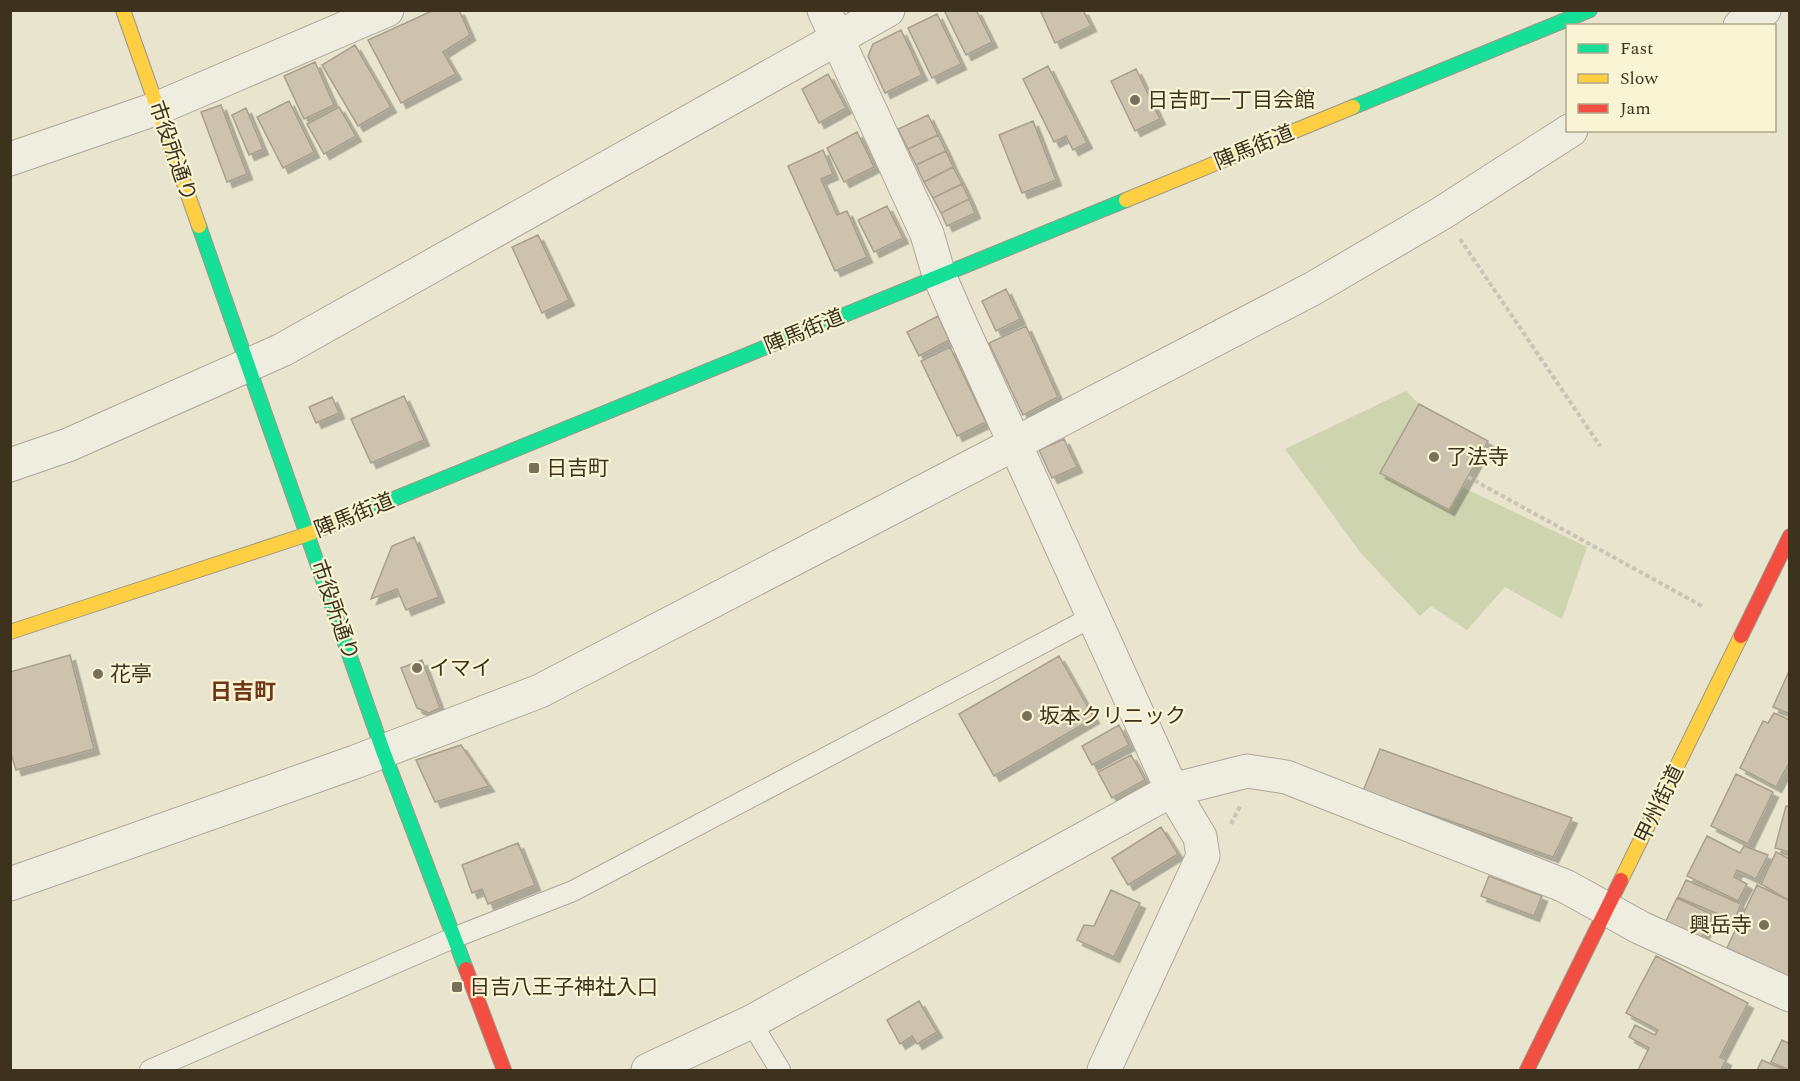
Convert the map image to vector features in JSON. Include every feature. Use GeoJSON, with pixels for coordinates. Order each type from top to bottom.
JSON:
{"type":"FeatureCollection","features":[{"type":"Feature","properties":{"kind":"main road","name":"市役所通り"},"geometry":{"type":"LineString","coordinates":[[123,10],[383,751],[504,1071]]}},
{"type":"Feature","properties":{"kind":"main road","name":"陣馬街道"},"geometry":{"type":"LineString","coordinates":[[10,632],[308,534],[1590,10]]}},
{"type":"Feature","properties":{"kind":"main road","name":"甲州街道"},"geometry":{"type":"LineString","coordinates":[[1527,1071],[1790,536]]}},
{"type":"Feature","properties":{"kind":"street"},"geometry":{"type":"LineString","coordinates":[[10,159],[158,108],[387,10]]}},
{"type":"Feature","properties":{"kind":"street"},"geometry":{"type":"LineString","coordinates":[[824,10],[927,234],[939,275],[1092,617],[1172,790],[1200,837],[1203,856],[1104,1071]]}},
{"type":"Feature","properties":{"kind":"street"},"geometry":{"type":"LineString","coordinates":[[10,465],[68,445],[282,350],[888,10]]}},
{"type":"Feature","properties":{"kind":"street"},"geometry":{"type":"LineString","coordinates":[[1743,24],[1764,10]]}},
{"type":"Feature","properties":{"kind":"street"},"geometry":{"type":"LineString","coordinates":[[10,884],[383,751],[540,691],[1312,289],[1442,213],[1568,132]]}},
{"type":"Feature","properties":{"kind":"street"},"geometry":{"type":"LineString","coordinates":[[648,1071],[751,1022],[1172,790],[1247,771],[1286,777],[1565,886],[1641,928],[1790,994]]}},
{"type":"Feature","properties":{"kind":"lane"},"geometry":{"type":"LineString","coordinates":[[150,1071],[453,938],[573,891],[1092,617]]}},
{"type":"Feature","properties":{"kind":"lane"},"geometry":{"type":"LineString","coordinates":[[751,1022],[780,1071]]}},
{"type":"Feature","properties":{"kind":"path"},"geometry":{"type":"LineString","coordinates":[[1442,213],[1600,446]]}},
{"type":"Feature","properties":{"kind":"path"},"geometry":{"type":"LineString","coordinates":[[1468,477],[1702,606]]}},
{"type":"Feature","properties":{"kind":"path"},"geometry":{"type":"LineString","coordinates":[[1203,856],[1222,843],[1241,802]]}},
{"type":"Feature","properties":{"kind":"green space"},"geometry":{"type":"Polygon","coordinates":[[[1406,391],[1419,404],[1380,473],[1449,510],[1462,487],[1587,547],[1562,619],[1505,587],[1467,630],[1431,606],[1420,616],[1360,552],[1285,449],[1406,391]]]}},
{"type":"Feature","properties":{"kind":"building"},"geometry":{"type":"Polygon","coordinates":[[[434,10],[459,10],[470,35],[443,52],[456,74],[401,103],[368,40],[434,10]]]}},
{"type":"Feature","properties":{"kind":"building"},"geometry":{"type":"Polygon","coordinates":[[[944,10],[976,10],[992,42],[966,55],[944,10]]]}},
{"type":"Feature","properties":{"kind":"building"},"geometry":{"type":"Polygon","coordinates":[[[1040,10],[1083,10],[1091,26],[1055,43],[1040,10]]]}},
{"type":"Feature","properties":{"kind":"building"},"geometry":{"type":"Polygon","coordinates":[[[937,14],[961,64],[932,78],[908,28],[937,14]]]}},
{"type":"Feature","properties":{"kind":"building"},"geometry":{"type":"Polygon","coordinates":[[[901,30],[922,75],[885,93],[868,56],[873,44],[901,30]]]}},
{"type":"Feature","properties":{"kind":"building"},"geometry":{"type":"Polygon","coordinates":[[[355,45],[391,107],[358,126],[322,65],[355,45]]]}},
{"type":"Feature","properties":{"kind":"building"},"geometry":{"type":"Polygon","coordinates":[[[315,62],[334,105],[304,119],[284,76],[315,62]]]}},
{"type":"Feature","properties":{"kind":"building"},"geometry":{"type":"Polygon","coordinates":[[[1048,66],[1087,143],[1073,150],[1066,136],[1054,142],[1023,79],[1048,66]]]}},
{"type":"Feature","properties":{"kind":"building","name":"日吉町一丁目会館"},"geometry":{"type":"Polygon","coordinates":[[[1136,69],[1160,119],[1135,131],[1111,81],[1136,69]]]}},
{"type":"Feature","properties":{"kind":"building"},"geometry":{"type":"Polygon","coordinates":[[[828,74],[846,108],[819,123],[802,89],[828,74]]]}},
{"type":"Feature","properties":{"kind":"building"},"geometry":{"type":"Polygon","coordinates":[[[289,101],[314,152],[283,168],[257,117],[289,101]]]}},
{"type":"Feature","properties":{"kind":"building"},"geometry":{"type":"Polygon","coordinates":[[[221,105],[247,174],[227,182],[201,112],[221,105]]]}},
{"type":"Feature","properties":{"kind":"building"},"geometry":{"type":"Polygon","coordinates":[[[339,107],[356,136],[324,154],[307,124],[339,107]]]}},
{"type":"Feature","properties":{"kind":"building"},"geometry":{"type":"Polygon","coordinates":[[[246,108],[263,149],[249,155],[232,115],[246,108]]]}},
{"type":"Feature","properties":{"kind":"building"},"geometry":{"type":"Polygon","coordinates":[[[928,115],[938,135],[908,149],[898,129],[928,115]]]}},
{"type":"Feature","properties":{"kind":"building"},"geometry":{"type":"Polygon","coordinates":[[[1033,121],[1056,180],[1022,193],[999,135],[1033,121]]]}},
{"type":"Feature","properties":{"kind":"building"},"geometry":{"type":"Polygon","coordinates":[[[857,132],[874,167],[844,182],[827,148],[857,132]]]}},
{"type":"Feature","properties":{"kind":"building"},"geometry":{"type":"Polygon","coordinates":[[[938,135],[946,151],[916,165],[908,149],[938,135]]]}},
{"type":"Feature","properties":{"kind":"building"},"geometry":{"type":"Polygon","coordinates":[[[823,150],[833,174],[821,179],[837,215],[847,211],[867,257],[835,271],[788,166],[823,150]]]}},
{"type":"Feature","properties":{"kind":"building"},"geometry":{"type":"Polygon","coordinates":[[[946,151],[953,167],[924,182],[916,165],[946,151]]]}},
{"type":"Feature","properties":{"kind":"building"},"geometry":{"type":"Polygon","coordinates":[[[953,167],[962,184],[933,198],[924,182],[953,167]]]}},
{"type":"Feature","properties":{"kind":"building"},"geometry":{"type":"Polygon","coordinates":[[[962,184],[969,199],[941,213],[933,198],[962,184]]]}},
{"type":"Feature","properties":{"kind":"building"},"geometry":{"type":"Polygon","coordinates":[[[969,199],[975,213],[947,226],[941,213],[969,199]]]}},
{"type":"Feature","properties":{"kind":"building"},"geometry":{"type":"Polygon","coordinates":[[[887,206],[903,238],[874,252],[858,220],[887,206]]]}},
{"type":"Feature","properties":{"kind":"building"},"geometry":{"type":"Polygon","coordinates":[[[538,235],[569,300],[542,313],[512,247],[538,235]]]}},
{"type":"Feature","properties":{"kind":"building"},"geometry":{"type":"Polygon","coordinates":[[[1006,289],[1020,319],[996,331],[982,301],[1006,289]]]}},
{"type":"Feature","properties":{"kind":"building"},"geometry":{"type":"Polygon","coordinates":[[[938,316],[949,340],[919,356],[907,332],[938,316]]]}},
{"type":"Feature","properties":{"kind":"building"},"geometry":{"type":"Polygon","coordinates":[[[1026,326],[1058,397],[1023,415],[989,343],[1026,326]]]}},
{"type":"Feature","properties":{"kind":"building"},"geometry":{"type":"Polygon","coordinates":[[[950,347],[986,422],[957,436],[921,361],[950,347]]]}},
{"type":"Feature","properties":{"kind":"building"},"geometry":{"type":"Polygon","coordinates":[[[404,396],[424,440],[371,463],[351,419],[404,396]]]}},
{"type":"Feature","properties":{"kind":"building"},"geometry":{"type":"Polygon","coordinates":[[[332,397],[339,413],[316,423],[309,407],[332,397]]]}},
{"type":"Feature","properties":{"kind":"building","name":"了法寺"},"geometry":{"type":"Polygon","coordinates":[[[1419,404],[1488,441],[1449,510],[1380,473],[1419,404]]]}},
{"type":"Feature","properties":{"kind":"building"},"geometry":{"type":"Polygon","coordinates":[[[1064,439],[1077,467],[1052,478],[1039,450],[1064,439]]]}},
{"type":"Feature","properties":{"kind":"building"},"geometry":{"type":"Polygon","coordinates":[[[414,537],[439,597],[406,610],[397,589],[371,599],[392,546],[414,537]]]}},
{"type":"Feature","properties":{"kind":"building"},"geometry":{"type":"Polygon","coordinates":[[[70,655],[94,749],[16,770],[10,750],[10,672],[70,655]]]}},
{"type":"Feature","properties":{"kind":"building","name":"坂本クリニック"},"geometry":{"type":"Polygon","coordinates":[[[1059,656],[1094,718],[994,776],[959,714],[1059,656]]]}},
{"type":"Feature","properties":{"kind":"building"},"geometry":{"type":"Polygon","coordinates":[[[422,660],[440,708],[429,713],[417,708],[401,668],[422,660]]]}},
{"type":"Feature","properties":{"kind":"building"},"geometry":{"type":"Polygon","coordinates":[[[1790,669],[1790,714],[1773,707],[1790,669]]]}},
{"type":"Feature","properties":{"kind":"building"},"geometry":{"type":"Polygon","coordinates":[[[1774,713],[1790,720],[1790,761],[1776,787],[1740,768],[1763,721],[1768,723],[1774,713]]]}},
{"type":"Feature","properties":{"kind":"building"},"geometry":{"type":"Polygon","coordinates":[[[1119,725],[1129,745],[1092,765],[1082,746],[1119,725]]]}},
{"type":"Feature","properties":{"kind":"building"},"geometry":{"type":"Polygon","coordinates":[[[461,745],[489,786],[435,802],[416,760],[461,745]]]}},
{"type":"Feature","properties":{"kind":"building"},"geometry":{"type":"Polygon","coordinates":[[[1380,749],[1572,818],[1553,857],[1363,791],[1380,749]]]}},
{"type":"Feature","properties":{"kind":"building"},"geometry":{"type":"Polygon","coordinates":[[[1131,755],[1145,780],[1112,798],[1098,772],[1131,755]]]}},
{"type":"Feature","properties":{"kind":"building"},"geometry":{"type":"Polygon","coordinates":[[[1736,774],[1773,792],[1748,844],[1711,826],[1736,774]]]}},
{"type":"Feature","properties":{"kind":"building"},"geometry":{"type":"Polygon","coordinates":[[[1786,806],[1790,807],[1790,852],[1775,848],[1786,806]]]}},
{"type":"Feature","properties":{"kind":"building"},"geometry":{"type":"Polygon","coordinates":[[[1161,827],[1178,854],[1128,885],[1112,858],[1161,827]]]}},
{"type":"Feature","properties":{"kind":"building"},"geometry":{"type":"Polygon","coordinates":[[[1707,836],[1740,853],[1744,846],[1768,855],[1756,879],[1737,870],[1734,877],[1747,884],[1738,901],[1687,876],[1707,836]]]}},
{"type":"Feature","properties":{"kind":"building"},"geometry":{"type":"Polygon","coordinates":[[[518,843],[535,885],[488,904],[482,889],[472,893],[462,865],[518,843]]]}},
{"type":"Feature","properties":{"kind":"building"},"geometry":{"type":"Polygon","coordinates":[[[1776,852],[1790,859],[1790,901],[1761,884],[1776,852]]]}},
{"type":"Feature","properties":{"kind":"building"},"geometry":{"type":"Polygon","coordinates":[[[1489,876],[1542,896],[1534,916],[1481,896],[1489,876]]]}},
{"type":"Feature","properties":{"kind":"building"},"geometry":{"type":"Polygon","coordinates":[[[1686,880],[1741,904],[1734,921],[1678,897],[1686,880]]]}},
{"type":"Feature","properties":{"kind":"building","name":"興岳寺"},"geometry":{"type":"Polygon","coordinates":[[[1757,885],[1790,901],[1790,978],[1727,948],[1757,885]]]}},
{"type":"Feature","properties":{"kind":"building"},"geometry":{"type":"Polygon","coordinates":[[[1111,890],[1140,903],[1114,957],[1077,940],[1084,925],[1094,926],[1111,890]]]}},
{"type":"Feature","properties":{"kind":"building"},"geometry":{"type":"Polygon","coordinates":[[[1677,898],[1713,915],[1700,941],[1665,923],[1677,898]]]}},
{"type":"Feature","properties":{"kind":"building"},"geometry":{"type":"Polygon","coordinates":[[[1656,956],[1748,1003],[1720,1057],[1726,1060],[1721,1070],[1638,1070],[1649,1048],[1629,1037],[1635,1025],[1655,1035],[1658,1030],[1626,1013],[1656,956]]]}},
{"type":"Feature","properties":{"kind":"building"},"geometry":{"type":"Polygon","coordinates":[[[919,1001],[937,1032],[917,1044],[912,1036],[900,1044],[887,1020],[919,1001]]]}},
{"type":"Feature","properties":{"kind":"building"},"geometry":{"type":"Polygon","coordinates":[[[1790,1039],[1789,1070],[1771,1062],[1782,1040],[1788,1043],[1790,1039]]]}},
{"type":"Feature","properties":{"kind":"building"},"geometry":{"type":"Polygon","coordinates":[[[1762,1060],[1785,1070],[1757,1070],[1762,1060]]]}},
{"type":"Feature","properties":{"kind":"traffic: fast"},"geometry":{"type":"LineString","coordinates":[[1353,107],[1590,10]]}},
{"type":"Feature","properties":{"kind":"traffic: fast"},"geometry":{"type":"LineString","coordinates":[[357,514],[1126,200]]}},
{"type":"Feature","properties":{"kind":"traffic: fast"},"geometry":{"type":"LineString","coordinates":[[199,226],[383,751],[466,969]]}},
{"type":"Feature","properties":{"kind":"traffic: slow"},"geometry":{"type":"LineString","coordinates":[[123,10],[199,226]]}},
{"type":"Feature","properties":{"kind":"traffic: slow"},"geometry":{"type":"LineString","coordinates":[[1126,200],[1353,107]]}},
{"type":"Feature","properties":{"kind":"traffic: slow"},"geometry":{"type":"LineString","coordinates":[[10,632],[308,534],[357,514]]}},
{"type":"Feature","properties":{"kind":"traffic: slow"},"geometry":{"type":"LineString","coordinates":[[1621,880],[1741,636]]}},
{"type":"Feature","properties":{"kind":"traffic: jam"},"geometry":{"type":"LineString","coordinates":[[1741,636],[1790,536]]}},
{"type":"Feature","properties":{"kind":"traffic: jam"},"geometry":{"type":"LineString","coordinates":[[1527,1070],[1621,880]]}},
{"type":"Feature","properties":{"kind":"traffic: jam"},"geometry":{"type":"LineString","coordinates":[[466,969],[504,1070]]}},
{"type":"Feature","properties":{"kind":"place","name":"日吉町一丁目会館"},"geometry":{"type":"Point","coordinates":[1135,100]}},
{"type":"Feature","properties":{"kind":"place","name":"了法寺"},"geometry":{"type":"Point","coordinates":[1434,457]}},
{"type":"Feature","properties":{"kind":"place","name":"日吉町"},"geometry":{"type":"Point","coordinates":[534,468]}},
{"type":"Feature","properties":{"kind":"place","name":"イマイ"},"geometry":{"type":"Point","coordinates":[417,668]}},
{"type":"Feature","properties":{"kind":"place","name":"花亭"},"geometry":{"type":"Point","coordinates":[98,674]}},
{"type":"Feature","properties":{"kind":"place","name":"坂本クリニック"},"geometry":{"type":"Point","coordinates":[1027,716]}},
{"type":"Feature","properties":{"kind":"place","name":"興岳寺"},"geometry":{"type":"Point","coordinates":[1764,925]}},
{"type":"Feature","properties":{"kind":"place","name":"日吉八王子神社入口"},"geometry":{"type":"Point","coordinates":[457,987]}},
{"type":"Feature","properties":{"kind":"district","name":"日吉町"},"geometry":{"type":"Point","coordinates":[243,691]}}]}
